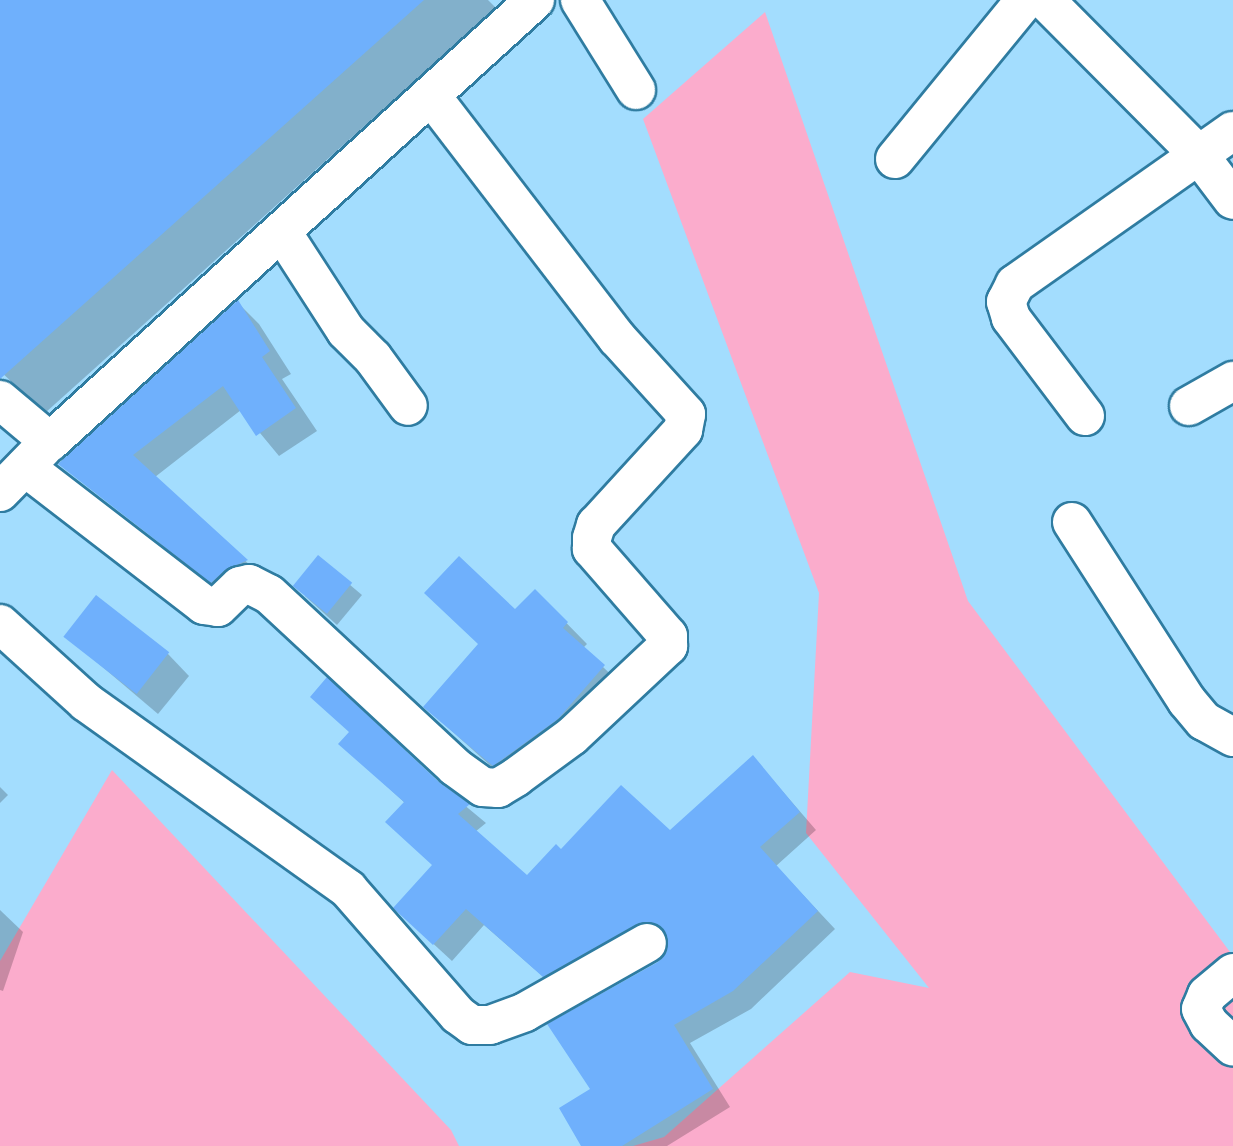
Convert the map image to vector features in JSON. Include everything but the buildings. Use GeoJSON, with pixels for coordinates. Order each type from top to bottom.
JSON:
{"type":"FeatureCollection","features":[{"type":"Feature","properties":{"kind":"street"},"geometry":{"type":"LineString","coordinates":[[25,467],[535,0]]}},
{"type":"Feature","properties":{"kind":"street"},"geometry":{"type":"LineString","coordinates":[[580,0],[636,90]]}},
{"type":"Feature","properties":{"kind":"street"},"geometry":{"type":"LineString","coordinates":[[895,159],[1025,0]]}},
{"type":"Feature","properties":{"kind":"street"},"geometry":{"type":"LineString","coordinates":[[1045,0],[1199,156],[1233,200]]}},
{"type":"Feature","properties":{"kind":"street"},"geometry":{"type":"LineString","coordinates":[[0,400],[25,467],[204,605],[218,607],[240,586],[250,584],[269,594],[454,767],[483,787],[507,783],[572,736],[668,646],[668,636],[592,549],[592,538],[596,525],[683,430],[686,414],[617,338],[431,96]]}},
{"type":"Feature","properties":{"kind":"street"},"geometry":{"type":"LineString","coordinates":[[1085,416],[1010,318],[1006,302],[1015,284],[1233,131]]}},
{"type":"Feature","properties":{"kind":"street"},"geometry":{"type":"LineString","coordinates":[[282,232],[346,331],[352,332],[408,406]]}},
{"type":"Feature","properties":{"kind":"street"},"geometry":{"type":"LineString","coordinates":[[1189,406],[1233,381]]}},
{"type":"Feature","properties":{"kind":"street"},"geometry":{"type":"LineString","coordinates":[[1072,522],[1187,701],[1204,721],[1233,737]]}},
{"type":"Feature","properties":{"kind":"street"},"geometry":{"type":"LineString","coordinates":[[0,624],[86,702],[348,889],[458,1015],[472,1025],[490,1025],[525,1012],[647,943]]}},
{"type":"Feature","properties":{"kind":"street"},"geometry":{"type":"LineString","coordinates":[[1233,973],[1207,995],[1201,1009],[1209,1024],[1233,1046]]}},
{"type":"Feature","properties":{"kind":"shaded area"},"geometry":{"type":"Polygon","coordinates":[[[765,12],[968,601],[1233,956],[1233,1146],[633,1146],[664,1137],[850,972],[929,988],[806,833],[819,593],[643,119],[765,12]]]}},
{"type":"Feature","properties":{"kind":"shaded area"},"geometry":{"type":"Polygon","coordinates":[[[112,770],[451,1130],[459,1146],[0,1146],[0,961],[112,770]]]}}]}
